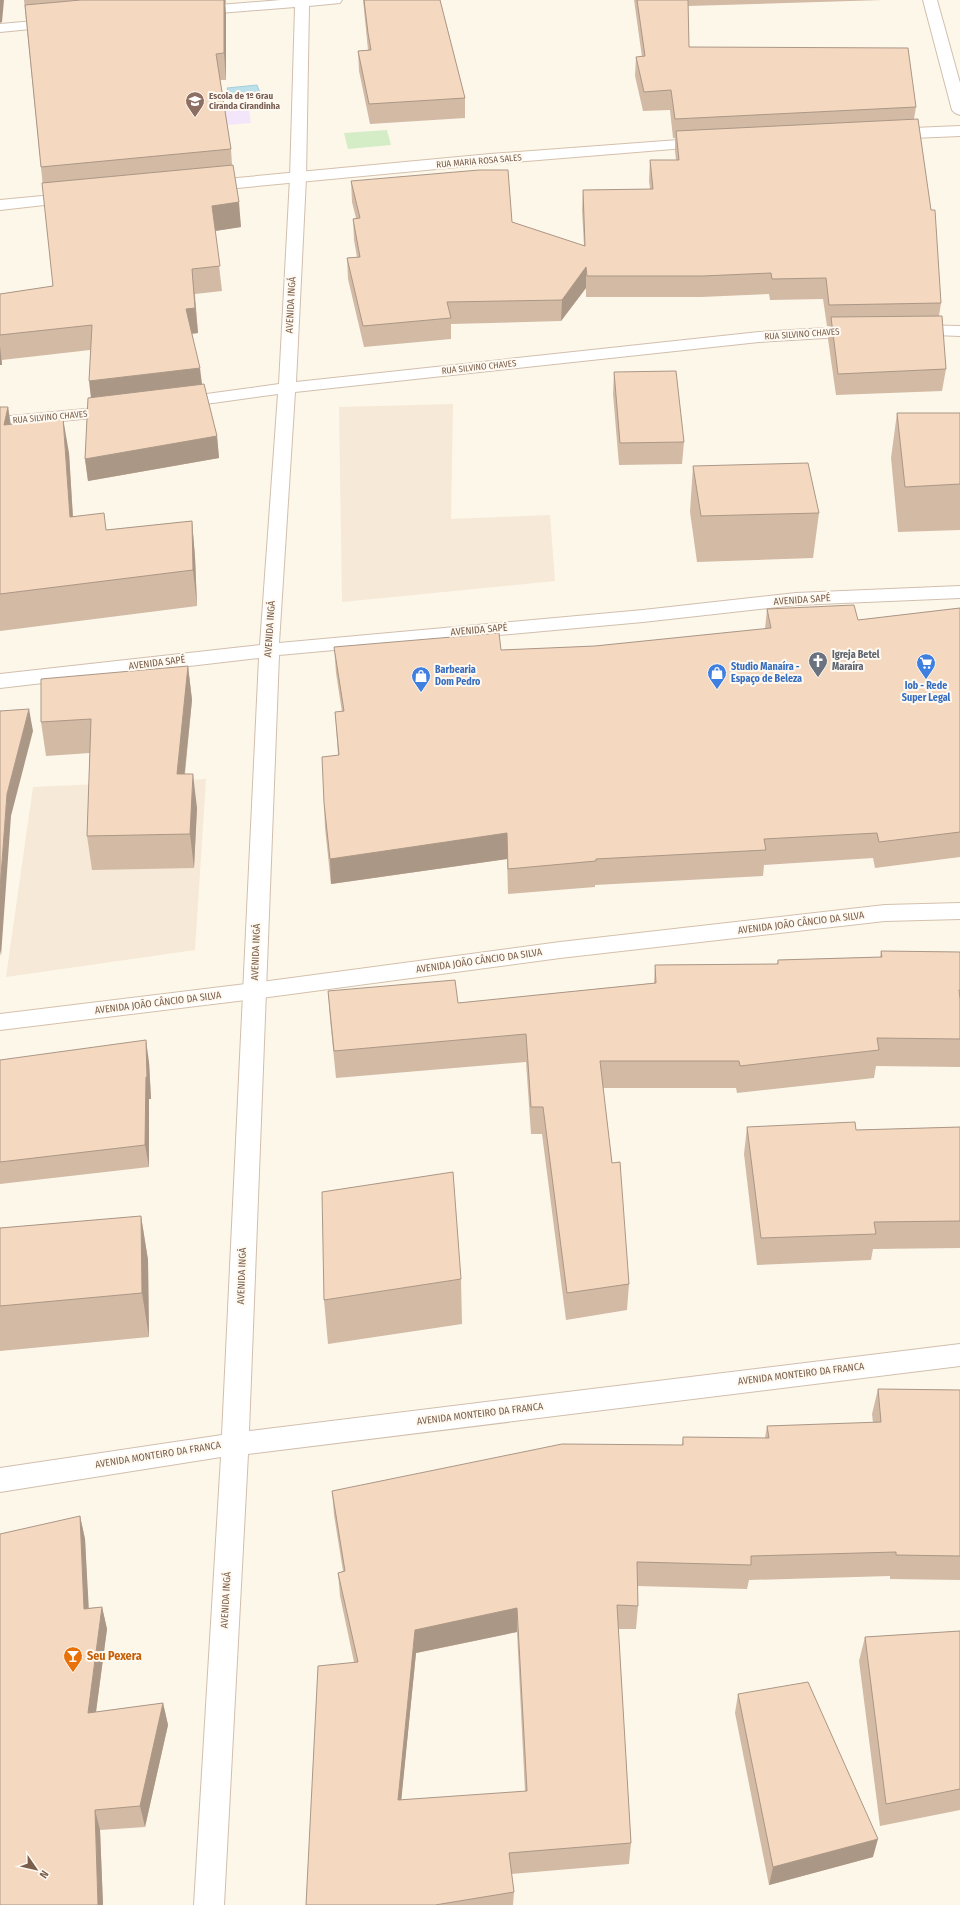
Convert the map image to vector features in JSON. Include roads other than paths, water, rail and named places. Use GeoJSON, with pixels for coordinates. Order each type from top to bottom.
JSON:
{"type":"FeatureCollection","features":[{"type":"Feature","properties":{"kind":"street"},"geometry":{"type":"LineString","coordinates":[[182,12],[302,1],[335,0]]}},
{"type":"Feature","properties":{"kind":"street"},"geometry":{"type":"LineString","coordinates":[[930,0],[960,110]]}},
{"type":"Feature","properties":{"kind":"street","name":"AVENIDA INGÁ"},"geometry":{"type":"LineString","coordinates":[[209,1905],[235,1444],[269,650],[287,388],[298,178],[302,1]]}},
{"type":"Feature","properties":{"kind":"street"},"geometry":{"type":"LineString","coordinates":[[0,28],[71,22]]}},
{"type":"Feature","properties":{"kind":"street"},"geometry":{"type":"LineString","coordinates":[[874,135],[960,131]]}},
{"type":"Feature","properties":{"kind":"street","name":"RUA MARIA ROSA SALES"},"geometry":{"type":"LineString","coordinates":[[188,188],[490,159],[717,142]]}},
{"type":"Feature","properties":{"kind":"street"},"geometry":{"type":"LineString","coordinates":[[0,205],[86,197]]}},
{"type":"Feature","properties":{"kind":"street","name":"RUA SILVINO CHAVES"},"geometry":{"type":"LineString","coordinates":[[164,405],[287,388],[759,337],[846,331],[960,331]]}},
{"type":"Feature","properties":{"kind":"street","name":"RUA SILVINO CHAVES"},"geometry":{"type":"LineString","coordinates":[[0,422],[133,409]]}},
{"type":"Feature","properties":{"kind":"street","name":"AVENIDA SAPÉ"},"geometry":{"type":"LineString","coordinates":[[0,681],[269,650],[642,616],[796,599],[960,592]]}},
{"type":"Feature","properties":{"kind":"street","name":"AVENIDA JOÃO CÂNCIO DA SILVA"},"geometry":{"type":"LineString","coordinates":[[0,1022],[254,991],[560,950],[885,913],[960,911]]}},
{"type":"Feature","properties":{"kind":"street","name":"AVENIDA MONTEIRO DA FRANCA"},"geometry":{"type":"LineString","coordinates":[[0,1480],[235,1444],[960,1355]]}},
{"type":"Feature","properties":{"kind":"water"},"geometry":{"type":"Polygon","coordinates":[[[257,85],[261,95],[231,98],[227,88],[257,85]]]}},
{"type":"Feature","properties":{"kind":"place","name":"Escola de 1º Grau Ciranda Cirandinha"},"geometry":{"type":"Point","coordinates":[195,118]}},
{"type":"Feature","properties":{"kind":"place","name":"Igreja Betel Maraíra"},"geometry":{"type":"Point","coordinates":[818,678]}},
{"type":"Feature","properties":{"kind":"place","name":"Iob - Rede Super Legal"},"geometry":{"type":"Point","coordinates":[926,680]}},
{"type":"Feature","properties":{"kind":"place","name":"Studio Manaíra - Espaço de Beleza"},"geometry":{"type":"Point","coordinates":[717,690]}},
{"type":"Feature","properties":{"kind":"place","name":"Barbearia Dom Pedro"},"geometry":{"type":"Point","coordinates":[421,693]}},
{"type":"Feature","properties":{"kind":"place","name":"Seu Pexera"},"geometry":{"type":"Point","coordinates":[73,1673]}}]}
